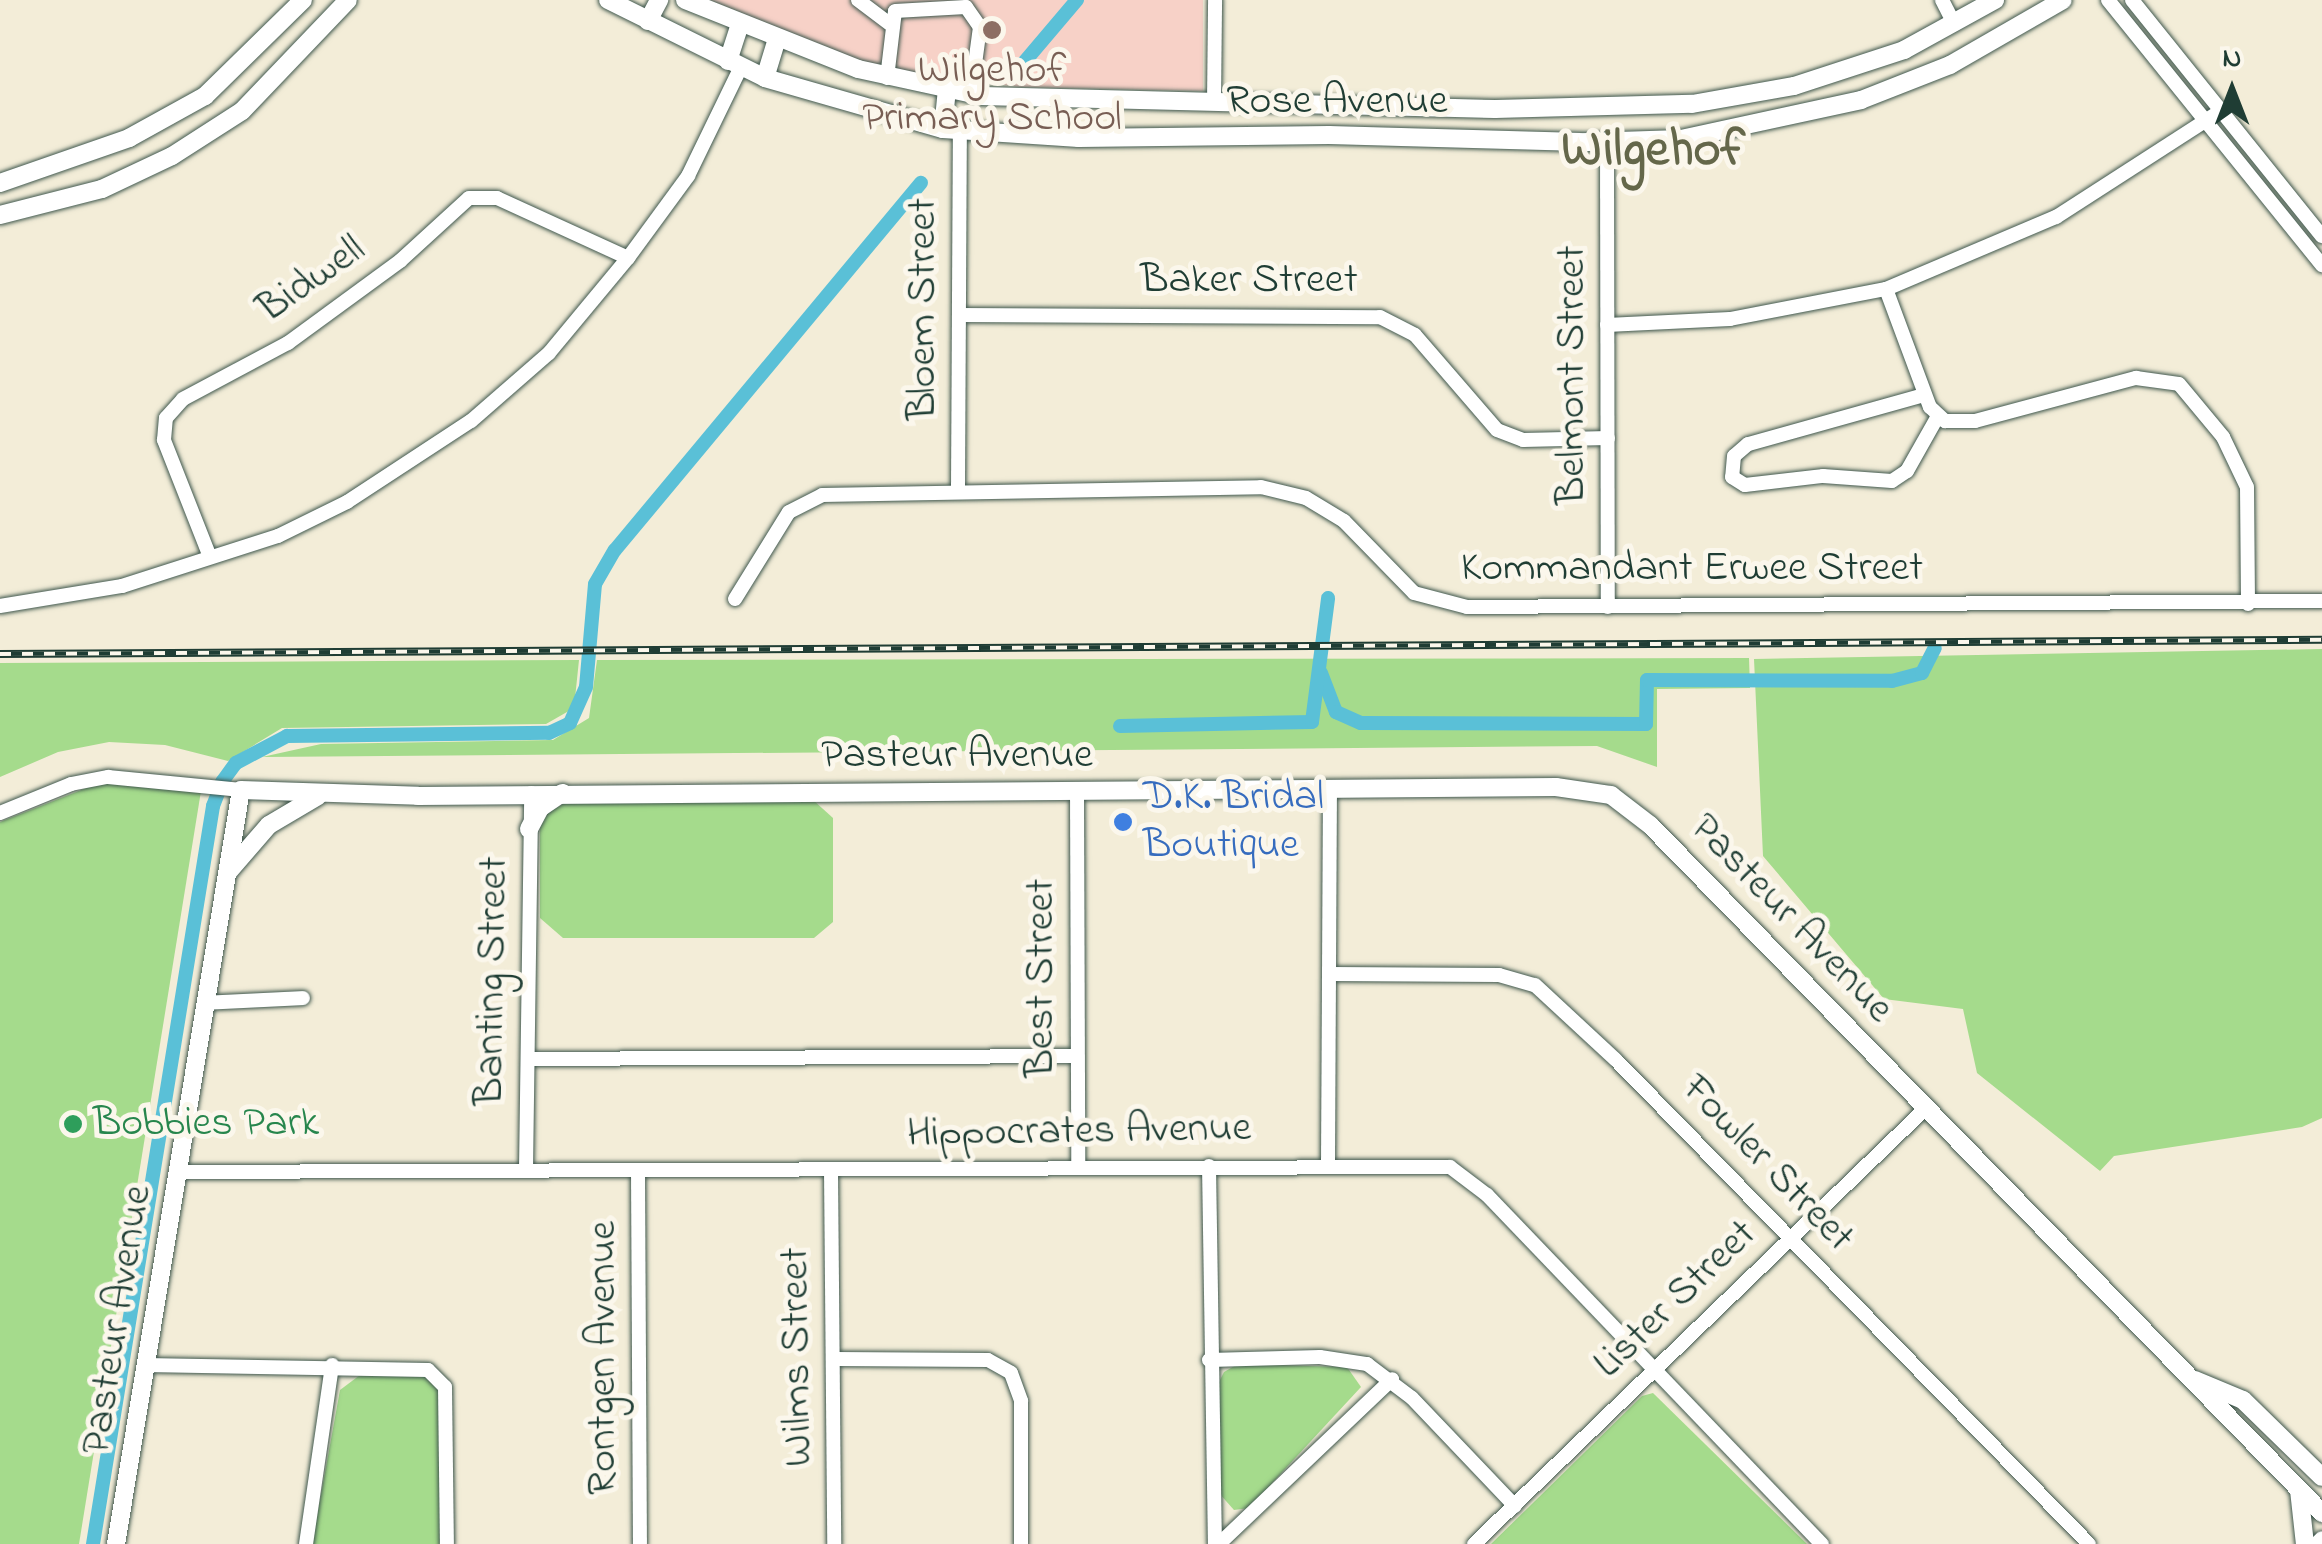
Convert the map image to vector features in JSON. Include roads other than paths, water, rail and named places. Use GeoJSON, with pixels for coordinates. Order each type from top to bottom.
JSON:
{"type":"FeatureCollection","features":[{"type":"Feature","properties":{"kind":"street"},"geometry":{"type":"LineString","coordinates":[[0,183],[129,138],[205,96],[303,0]]}},
{"type":"Feature","properties":{"kind":"street"},"geometry":{"type":"LineString","coordinates":[[0,215],[145,171],[242,111],[348,0]]}},
{"type":"Feature","properties":{"kind":"street","name":"Rose Avenue"},"geometry":{"type":"LineString","coordinates":[[608,0],[766,78],[952,130],[1587,142],[1636,141],[1784,120],[1861,100],[1950,65],[2063,0]]}},
{"type":"Feature","properties":{"kind":"street"},"geometry":{"type":"LineString","coordinates":[[648,22],[658,0]]}},
{"type":"Feature","properties":{"kind":"street"},"geometry":{"type":"LineString","coordinates":[[858,0],[889,22]]}},
{"type":"Feature","properties":{"kind":"street"},"geometry":{"type":"LineString","coordinates":[[980,132],[976,95],[978,17],[984,0]]}},
{"type":"Feature","properties":{"kind":"street"},"geometry":{"type":"LineString","coordinates":[[1214,104],[1215,0]]}},
{"type":"Feature","properties":{"kind":"street"},"geometry":{"type":"LineString","coordinates":[[1942,0],[1954,24]]}},
{"type":"Feature","properties":{"kind":"street","name":"Rose Avenue"},"geometry":{"type":"LineString","coordinates":[[694,4],[776,41],[887,78],[976,95],[1214,104],[1586,108],[1725,100],[1794,86],[1934,35],[1995,0]]}},
{"type":"Feature","properties":{"kind":"street"},"geometry":{"type":"LineString","coordinates":[[2108,0],[2320,259]]}},
{"type":"Feature","properties":{"kind":"street"},"geometry":{"type":"LineString","coordinates":[[2132,0],[2322,236]]}},
{"type":"Feature","properties":{"kind":"street"},"geometry":{"type":"LineString","coordinates":[[689,42],[694,4]]}},
{"type":"Feature","properties":{"kind":"street"},"geometry":{"type":"LineString","coordinates":[[887,78],[889,22],[895,11],[917,5],[966,7],[978,17]]}},
{"type":"Feature","properties":{"kind":"street"},"geometry":{"type":"LineString","coordinates":[[1972,14],[1992,44]]}},
{"type":"Feature","properties":{"kind":"street"},"geometry":{"type":"LineString","coordinates":[[0,606],[122,586],[278,536],[347,502],[472,421],[549,353],[628,258],[688,176],[734,64],[740,25]]}},
{"type":"Feature","properties":{"kind":"street"},"geometry":{"type":"LineString","coordinates":[[1934,35],[1950,65]]}},
{"type":"Feature","properties":{"kind":"street"},"geometry":{"type":"LineString","coordinates":[[766,78],[776,41]]}},
{"type":"Feature","properties":{"kind":"street"},"geometry":{"type":"LineString","coordinates":[[947,90],[952,130]]}},
{"type":"Feature","properties":{"kind":"street"},"geometry":{"type":"LineString","coordinates":[[1188,103],[1188,136]]}},
{"type":"Feature","properties":{"kind":"street"},"geometry":{"type":"LineString","coordinates":[[1236,104],[1236,135]]}},
{"type":"Feature","properties":{"kind":"street"},"geometry":{"type":"LineString","coordinates":[[1635,106],[1636,141]]}},
{"type":"Feature","properties":{"kind":"street"},"geometry":{"type":"LineString","coordinates":[[1586,108],[1587,142]]}},
{"type":"Feature","properties":{"kind":"street"},"geometry":{"type":"LineString","coordinates":[[1608,325],[1730,319],[1886,288],[2056,217],[2219,112]]}},
{"type":"Feature","properties":{"kind":"street","name":"Bloem Street"},"geometry":{"type":"LineString","coordinates":[[952,130],[959,315],[958,489]]}},
{"type":"Feature","properties":{"kind":"street"},"geometry":{"type":"LineString","coordinates":[[129,138],[145,171]]}},
{"type":"Feature","properties":{"kind":"street","name":"Belmont Street"},"geometry":{"type":"LineString","coordinates":[[1607,142],[1608,606]]}},
{"type":"Feature","properties":{"kind":"street","name":"Bidwell"},"geometry":{"type":"LineString","coordinates":[[210,557],[164,440],[166,418],[183,399],[317,323],[400,261],[469,198],[497,198],[628,258]]}},
{"type":"Feature","properties":{"kind":"street"},"geometry":{"type":"LineString","coordinates":[[1886,288],[1924,395],[1938,416],[1975,421],[2136,378],[2179,384],[2223,438],[2247,487],[2248,604]]}},
{"type":"Feature","properties":{"kind":"street","name":"Baker Street"},"geometry":{"type":"LineString","coordinates":[[959,315],[1380,318],[1415,335],[1497,430],[1523,440],[1608,438]]}},
{"type":"Feature","properties":{"kind":"street"},"geometry":{"type":"LineString","coordinates":[[1924,395],[1748,444],[1734,456],[1732,477],[1745,485],[1823,476],[1892,481],[1906,471],[1938,416]]}},
{"type":"Feature","properties":{"kind":"street","name":"Kommandant Erwee Street"},"geometry":{"type":"LineString","coordinates":[[735,599],[778,527],[808,500],[958,489],[1284,491],[1344,520],[1383,566],[1426,600],[1468,607],[2322,601]]}},
{"type":"Feature","properties":{"kind":"street"},"geometry":{"type":"LineString","coordinates":[[0,813],[90,779],[209,783],[239,789]]}},
{"type":"Feature","properties":{"kind":"street","name":"Pasteur Avenue"},"geometry":{"type":"LineString","coordinates":[[116,1544],[239,789],[318,796],[1576,787],[1612,796],[1650,824],[2195,1380],[2214,1408],[2322,1513]]}},
{"type":"Feature","properties":{"kind":"street"},"geometry":{"type":"LineString","coordinates":[[1328,1164],[1330,788]]}},
{"type":"Feature","properties":{"kind":"street","name":"Best Street"},"geometry":{"type":"LineString","coordinates":[[1076,791],[1078,1165]]}},
{"type":"Feature","properties":{"kind":"street","name":"Banting Street"},"geometry":{"type":"LineString","coordinates":[[526,1170],[531,792]]}},
{"type":"Feature","properties":{"kind":"street"},"geometry":{"type":"LineString","coordinates":[[529,829],[540,808],[562,792]]}},
{"type":"Feature","properties":{"kind":"street"},"geometry":{"type":"LineString","coordinates":[[223,880],[250,842],[318,796]]}},
{"type":"Feature","properties":{"kind":"street","name":"Fowler Street"},"geometry":{"type":"LineString","coordinates":[[1330,974],[1499,975],[1534,985],[1790,1238],[2089,1544]]}},
{"type":"Feature","properties":{"kind":"street"},"geometry":{"type":"LineString","coordinates":[[204,1003],[303,998]]}},
{"type":"Feature","properties":{"kind":"street"},"geometry":{"type":"LineString","coordinates":[[529,1059],[1076,1056]]}},
{"type":"Feature","properties":{"kind":"street","name":"Lister Street"},"geometry":{"type":"LineString","coordinates":[[1474,1544],[1927,1106]]}},
{"type":"Feature","properties":{"kind":"street","name":"Hippocrates Avenue"},"geometry":{"type":"LineString","coordinates":[[178,1172],[831,1170],[1424,1162],[1468,1177],[1822,1544]]}},
{"type":"Feature","properties":{"kind":"street"},"geometry":{"type":"LineString","coordinates":[[1210,1166],[1209,1360],[1217,1544]]}},
{"type":"Feature","properties":{"kind":"street","name":"Wilms Street"},"geometry":{"type":"LineString","coordinates":[[831,1170],[834,1544]]}},
{"type":"Feature","properties":{"kind":"street","name":"Rontgen Avenue"},"geometry":{"type":"LineString","coordinates":[[638,1171],[640,1544]]}},
{"type":"Feature","properties":{"kind":"street"},"geometry":{"type":"LineString","coordinates":[[835,1358],[988,1360],[1011,1373],[1021,1401],[1022,1544]]}},
{"type":"Feature","properties":{"kind":"street"},"geometry":{"type":"LineString","coordinates":[[1209,1360],[1342,1358],[1392,1379],[1515,1506]]}},
{"type":"Feature","properties":{"kind":"street"},"geometry":{"type":"LineString","coordinates":[[145,1365],[414,1368],[441,1379],[447,1404],[447,1544]]}},
{"type":"Feature","properties":{"kind":"street"},"geometry":{"type":"LineString","coordinates":[[306,1544],[332,1365]]}},
{"type":"Feature","properties":{"kind":"street"},"geometry":{"type":"LineString","coordinates":[[1217,1544],[1392,1379]]}},
{"type":"Feature","properties":{"kind":"street","name":"Pasteur Avenue"},"geometry":{"type":"LineString","coordinates":[[2195,1380],[2242,1400],[2322,1476]]}},
{"type":"Feature","properties":{"kind":"street"},"geometry":{"type":"LineString","coordinates":[[2298,1489],[2305,1544]]}},
{"type":"Feature","properties":{"kind":"street"},"geometry":{"type":"LineString","coordinates":[[2316,1544],[2322,1538]]}},
{"type":"Feature","properties":{"kind":"waterway"},"geometry":{"type":"LineString","coordinates":[[1015,73],[1077,0]]}},
{"type":"Feature","properties":{"kind":"waterway"},"geometry":{"type":"LineString","coordinates":[[93,1544],[213,806],[222,782],[236,763],[287,736],[549,733],[570,723],[586,687],[595,584],[615,550],[921,183]]}},
{"type":"Feature","properties":{"kind":"waterway"},"geometry":{"type":"LineString","coordinates":[[1120,726],[1312,722],[1328,598]]}},
{"type":"Feature","properties":{"kind":"waterway"},"geometry":{"type":"LineString","coordinates":[[1321,673],[1336,712],[1361,723],[1646,724],[1647,680],[1892,681],[1922,673],[1935,648]]}},
{"type":"Feature","properties":{"kind":"railway"},"geometry":{"type":"LineString","coordinates":[[0,654],[2322,640]]}},
{"type":"Feature","properties":{"kind":"place","name":"Wilgehof Primary School"},"geometry":{"type":"Point","coordinates":[992,30]}},
{"type":"Feature","properties":{"kind":"place","name":"D.K. Bridal Boutique"},"geometry":{"type":"Point","coordinates":[1123,822]}},
{"type":"Feature","properties":{"kind":"place","name":"Bobbies Park"},"geometry":{"type":"Point","coordinates":[73,1124]}},
{"type":"Feature","properties":{"kind":"district","name":"Wilgehof"},"geometry":{"type":"Point","coordinates":[1653,152]}}]}
